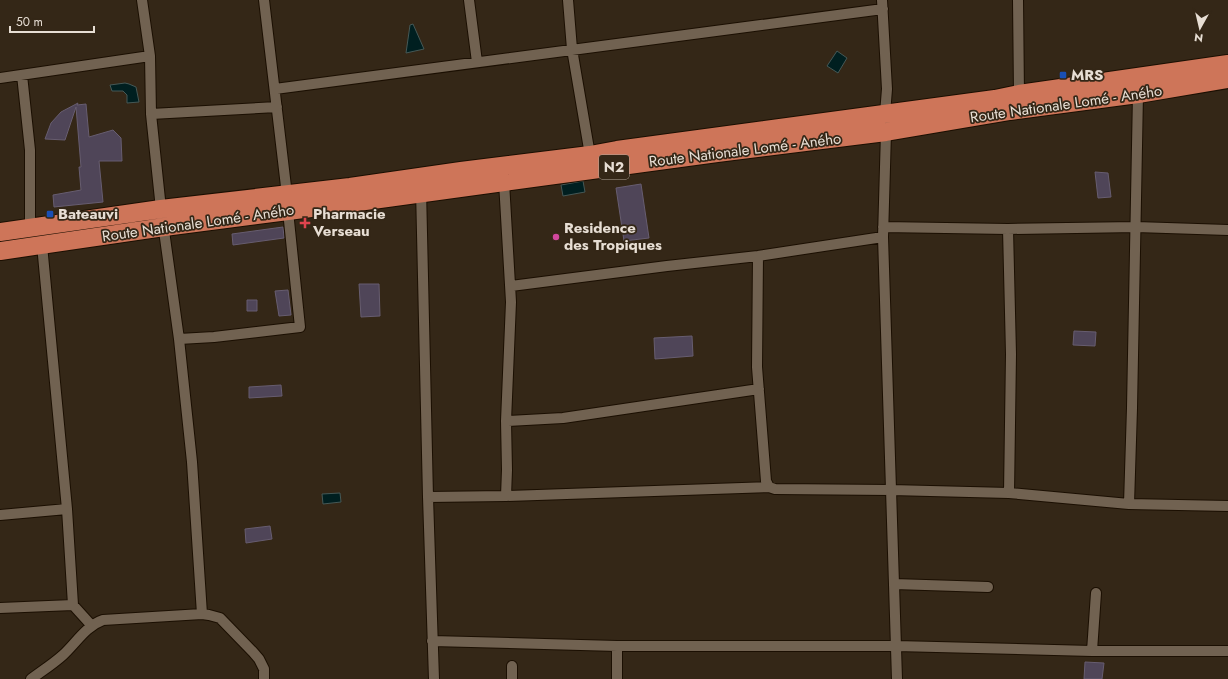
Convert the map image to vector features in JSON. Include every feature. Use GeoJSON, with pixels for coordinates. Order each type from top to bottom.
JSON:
{"type":"FeatureCollection","features":[{"type":"Feature","properties":{"kind":"highway","name":"Route Nationale Lomé - Aného"},"geometry":{"type":"LineString","coordinates":[[420,185],[617,150],[995,99],[1019,94],[1228,64]]}},
{"type":"Feature","properties":{"kind":"highway","name":"Route Nationale Lomé - Aného"},"geometry":{"type":"LineString","coordinates":[[0,251],[164,227],[288,203],[350,187],[504,182],[886,132],[1010,111],[1138,94],[1228,79]]}},
{"type":"Feature","properties":{"kind":"highway","name":"Route Nationale Lomé - Aného"},"geometry":{"type":"LineString","coordinates":[[0,232],[161,209],[288,203]]}},
{"type":"Feature","properties":{"kind":"street"},"geometry":{"type":"LineString","coordinates":[[142,0],[150,56],[151,114],[161,209],[179,339],[192,462],[202,614]]}},
{"type":"Feature","properties":{"kind":"street"},"geometry":{"type":"LineString","coordinates":[[179,339],[214,337],[300,327],[288,203],[264,0]]}},
{"type":"Feature","properties":{"kind":"street"},"geometry":{"type":"LineString","coordinates":[[469,0],[477,62]]}},
{"type":"Feature","properties":{"kind":"street"},"geometry":{"type":"LineString","coordinates":[[568,0],[572,49],[590,155]]}},
{"type":"Feature","properties":{"kind":"street"},"geometry":{"type":"LineString","coordinates":[[1018,0],[1019,94]]}},
{"type":"Feature","properties":{"kind":"street"},"geometry":{"type":"LineString","coordinates":[[274,89],[883,5],[887,89],[885,114],[886,132],[883,232],[897,679]]}},
{"type":"Feature","properties":{"kind":"street"},"geometry":{"type":"LineString","coordinates":[[0,78],[150,56]]}},
{"type":"Feature","properties":{"kind":"street"},"geometry":{"type":"LineString","coordinates":[[22,75],[30,150],[30,228]]}},
{"type":"Feature","properties":{"kind":"street"},"geometry":{"type":"LineString","coordinates":[[1129,504],[1138,94]]}},
{"type":"Feature","properties":{"kind":"street"},"geometry":{"type":"LineString","coordinates":[[151,114],[276,106]]}},
{"type":"Feature","properties":{"kind":"street"},"geometry":{"type":"LineString","coordinates":[[504,182],[511,286],[511,325],[506,421],[506,496]]}},
{"type":"Feature","properties":{"kind":"street"},"geometry":{"type":"LineString","coordinates":[[420,185],[434,679]]}},
{"type":"Feature","properties":{"kind":"street"},"geometry":{"type":"LineString","coordinates":[[511,286],[758,256],[883,232],[1136,227],[1228,230]]}},
{"type":"Feature","properties":{"kind":"street"},"geometry":{"type":"LineString","coordinates":[[1008,229],[1011,354],[1009,493]]}},
{"type":"Feature","properties":{"kind":"street"},"geometry":{"type":"LineString","coordinates":[[42,245],[67,509],[73,605],[92,626]]}},
{"type":"Feature","properties":{"kind":"street"},"geometry":{"type":"LineString","coordinates":[[758,256],[757,360],[766,481],[769,487]]}},
{"type":"Feature","properties":{"kind":"street"},"geometry":{"type":"LineString","coordinates":[[506,421],[563,418],[759,389]]}},
{"type":"Feature","properties":{"kind":"street"},"geometry":{"type":"LineString","coordinates":[[428,497],[506,496],[769,487],[775,489],[1009,493],[1129,504],[1228,506]]}},
{"type":"Feature","properties":{"kind":"street"},"geometry":{"type":"LineString","coordinates":[[0,515],[67,509]]}},
{"type":"Feature","properties":{"kind":"street"},"geometry":{"type":"LineString","coordinates":[[894,584],[988,587]]}},
{"type":"Feature","properties":{"kind":"street"},"geometry":{"type":"LineString","coordinates":[[1092,651],[1096,593]]}},
{"type":"Feature","properties":{"kind":"street"},"geometry":{"type":"LineString","coordinates":[[0,608],[73,605]]}},
{"type":"Feature","properties":{"kind":"street"},"geometry":{"type":"LineString","coordinates":[[31,679],[64,654],[97,622],[103,620],[202,614],[220,618],[253,652],[259,659],[264,669],[264,679]]}},
{"type":"Feature","properties":{"kind":"street"},"geometry":{"type":"LineString","coordinates":[[432,641],[617,646],[896,646],[1092,651],[1228,651]]}},
{"type":"Feature","properties":{"kind":"street"},"geometry":{"type":"LineString","coordinates":[[617,646],[617,679]]}},
{"type":"Feature","properties":{"kind":"street"},"geometry":{"type":"LineString","coordinates":[[512,666],[512,679]]}},
{"type":"Feature","properties":{"kind":"water"},"geometry":{"type":"Polygon","coordinates":[[[413,24],[424,49],[406,53],[410,25],[413,24]]]}},
{"type":"Feature","properties":{"kind":"water"},"geometry":{"type":"Polygon","coordinates":[[[837,51],[847,58],[838,73],[827,66],[837,51]]]}},
{"type":"Feature","properties":{"kind":"water"},"geometry":{"type":"Polygon","coordinates":[[[125,83],[136,87],[139,102],[127,103],[127,95],[123,91],[112,91],[110,85],[125,83]]]}},
{"type":"Feature","properties":{"kind":"water"},"geometry":{"type":"Polygon","coordinates":[[[583,181],[585,192],[563,196],[561,185],[583,181]]]}},
{"type":"Feature","properties":{"kind":"water"},"geometry":{"type":"Polygon","coordinates":[[[340,493],[341,502],[323,504],[322,494],[340,493]]]}},
{"type":"Feature","properties":{"kind":"building"},"geometry":{"type":"Polygon","coordinates":[[[78,103],[77,105],[86,104],[89,137],[113,130],[121,138],[122,161],[99,161],[103,202],[54,207],[53,195],[81,190],[79,167],[81,167],[76,107],[65,140],[45,139],[51,123],[61,112],[78,103]]]}},
{"type":"Feature","properties":{"kind":"building"},"geometry":{"type":"Polygon","coordinates":[[[1095,172],[1108,173],[1111,197],[1098,198],[1095,172]]]}},
{"type":"Feature","properties":{"kind":"building"},"geometry":{"type":"Polygon","coordinates":[[[641,184],[649,238],[624,241],[616,188],[641,184]]]}},
{"type":"Feature","properties":{"kind":"building"},"geometry":{"type":"Polygon","coordinates":[[[283,227],[284,238],[233,245],[232,234],[283,227]]]}},
{"type":"Feature","properties":{"kind":"building"},"geometry":{"type":"Polygon","coordinates":[[[359,284],[379,284],[380,316],[361,317],[359,284]]]}},
{"type":"Feature","properties":{"kind":"building"},"geometry":{"type":"Polygon","coordinates":[[[288,290],[291,315],[279,316],[275,291],[288,290]]]}},
{"type":"Feature","properties":{"kind":"building"},"geometry":{"type":"Polygon","coordinates":[[[247,300],[257,300],[257,311],[247,311],[247,300]]]}},
{"type":"Feature","properties":{"kind":"building"},"geometry":{"type":"Polygon","coordinates":[[[1074,331],[1096,332],[1095,346],[1073,345],[1074,331]]]}},
{"type":"Feature","properties":{"kind":"building"},"geometry":{"type":"Polygon","coordinates":[[[692,336],[693,356],[655,359],[654,338],[692,336]]]}},
{"type":"Feature","properties":{"kind":"building"},"geometry":{"type":"Polygon","coordinates":[[[281,385],[282,396],[249,398],[249,387],[281,385]]]}},
{"type":"Feature","properties":{"kind":"building"},"geometry":{"type":"Polygon","coordinates":[[[270,526],[272,539],[246,543],[245,529],[270,526]]]}},
{"type":"Feature","properties":{"kind":"building"},"geometry":{"type":"Polygon","coordinates":[[[1085,662],[1104,663],[1102,679],[1084,679],[1085,662]]]}},
{"type":"Feature","properties":{"kind":"place","name":"MRS"},"geometry":{"type":"Point","coordinates":[1063,75]}},
{"type":"Feature","properties":{"kind":"place","name":"Bateauvi"},"geometry":{"type":"Point","coordinates":[50,214]}},
{"type":"Feature","properties":{"kind":"place","name":"Pharmacie Verseau"},"geometry":{"type":"Point","coordinates":[305,223]}},
{"type":"Feature","properties":{"kind":"place","name":"Residence des Tropiques"},"geometry":{"type":"Point","coordinates":[556,237]}}]}
